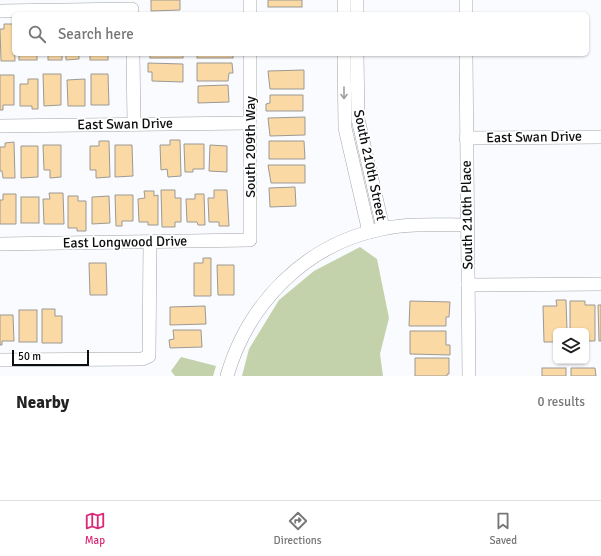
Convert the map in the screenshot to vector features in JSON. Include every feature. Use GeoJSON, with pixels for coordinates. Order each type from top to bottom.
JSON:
{"type":"FeatureCollection","features":[{"type":"Feature","properties":{"kind":"street"},"geometry":{"type":"LineString","coordinates":[[250,0],[250,12]]}},
{"type":"Feature","properties":{"kind":"street"},"geometry":{"type":"LineString","coordinates":[[344,0],[344,12]]}},
{"type":"Feature","properties":{"kind":"street"},"geometry":{"type":"LineString","coordinates":[[357,0],[357,12]]}},
{"type":"Feature","properties":{"kind":"street"},"geometry":{"type":"LineString","coordinates":[[466,0],[466,12]]}},
{"type":"Feature","properties":{"kind":"street"},"geometry":{"type":"LineString","coordinates":[[0,10],[132,8]]}},
{"type":"Feature","properties":{"kind":"street"},"geometry":{"type":"LineString","coordinates":[[133,56],[134,124]]}},
{"type":"Feature","properties":{"kind":"street","name":"South 209th Way"},"geometry":{"type":"LineString","coordinates":[[250,56],[250,240]]}},
{"type":"Feature","properties":{"kind":"street","name":"South 210th Street"},"geometry":{"type":"LineString","coordinates":[[344,56],[345,128],[369,232]]}},
{"type":"Feature","properties":{"kind":"street","name":"South 210th Street"},"geometry":{"type":"LineString","coordinates":[[357,56],[358,119],[383,228]]}},
{"type":"Feature","properties":{"kind":"street","name":"South 210th Place"},"geometry":{"type":"LineString","coordinates":[[466,56],[469,376]]}},
{"type":"Feature","properties":{"kind":"street","name":"East Swan Drive"},"geometry":{"type":"LineString","coordinates":[[0,126],[250,123]]}},
{"type":"Feature","properties":{"kind":"street","name":"East Swan Drive"},"geometry":{"type":"LineString","coordinates":[[466,138],[601,137]]}},
{"type":"Feature","properties":{"kind":"street"},"geometry":{"type":"LineString","coordinates":[[227,376],[233,355],[247,328],[263,303],[288,275],[311,257],[334,244],[383,228],[418,225],[467,225]]}},
{"type":"Feature","properties":{"kind":"street","name":"East Longwood Drive"},"geometry":{"type":"LineString","coordinates":[[0,244],[250,240]]}},
{"type":"Feature","properties":{"kind":"street"},"geometry":{"type":"LineString","coordinates":[[0,360],[142,359],[149,356],[150,242]]}},
{"type":"Feature","properties":{"kind":"street"},"geometry":{"type":"LineString","coordinates":[[468,285],[601,284]]}},
{"type":"Feature","properties":{"kind":"green space"},"geometry":{"type":"Polygon","coordinates":[[[360,247],[377,259],[389,318],[380,354],[383,376],[242,376],[249,349],[279,300],[314,271],[360,247]]]}},
{"type":"Feature","properties":{"kind":"green space"},"geometry":{"type":"Polygon","coordinates":[[[181,357],[216,366],[213,376],[175,376],[171,371],[181,357]]]}},
{"type":"Feature","properties":{"kind":"building"},"geometry":{"type":"Polygon","coordinates":[[[151,0],[180,0],[180,10],[151,11],[151,0]]]}},
{"type":"Feature","properties":{"kind":"building"},"geometry":{"type":"Polygon","coordinates":[[[268,0],[302,0],[302,7],[268,7],[268,0]]]}},
{"type":"Feature","properties":{"kind":"building"},"geometry":{"type":"Polygon","coordinates":[[[4,24],[12,24],[12,56],[15,56],[15,61],[1,61],[0,29],[4,29],[4,24]]]}},
{"type":"Feature","properties":{"kind":"building"},"geometry":{"type":"Polygon","coordinates":[[[19,56],[37,56],[37,60],[19,60],[19,56]]]}},
{"type":"Feature","properties":{"kind":"building"},"geometry":{"type":"Polygon","coordinates":[[[48,56],[62,56],[62,60],[48,60],[48,56]]]}},
{"type":"Feature","properties":{"kind":"building"},"geometry":{"type":"Polygon","coordinates":[[[66,56],[79,56],[79,59],[66,60],[66,56]]]}},
{"type":"Feature","properties":{"kind":"building"},"geometry":{"type":"Polygon","coordinates":[[[90,56],[108,56],[108,60],[90,60],[90,56]]]}},
{"type":"Feature","properties":{"kind":"building"},"geometry":{"type":"Polygon","coordinates":[[[150,56],[183,56],[183,58],[150,58],[150,56]]]}},
{"type":"Feature","properties":{"kind":"building"},"geometry":{"type":"Polygon","coordinates":[[[197,56],[233,56],[233,58],[197,58],[197,56]]]}},
{"type":"Feature","properties":{"kind":"building"},"geometry":{"type":"Polygon","coordinates":[[[148,63],[183,64],[183,82],[152,81],[152,72],[148,72],[148,63]]]}},
{"type":"Feature","properties":{"kind":"building"},"geometry":{"type":"Polygon","coordinates":[[[197,63],[232,63],[233,73],[229,73],[228,81],[197,81],[197,63]]]}},
{"type":"Feature","properties":{"kind":"building"},"geometry":{"type":"Polygon","coordinates":[[[304,70],[304,89],[270,89],[268,71],[304,70]]]}},
{"type":"Feature","properties":{"kind":"building"},"geometry":{"type":"Polygon","coordinates":[[[43,74],[61,74],[61,105],[44,106],[43,74]]]}},
{"type":"Feature","properties":{"kind":"building"},"geometry":{"type":"Polygon","coordinates":[[[91,74],[108,74],[109,105],[91,105],[91,74]]]}},
{"type":"Feature","properties":{"kind":"building"},"geometry":{"type":"Polygon","coordinates":[[[0,75],[14,75],[14,105],[3,105],[3,110],[0,110],[0,75]]]}},
{"type":"Feature","properties":{"kind":"building"},"geometry":{"type":"Polygon","coordinates":[[[28,79],[38,79],[38,109],[32,109],[32,106],[20,106],[20,84],[28,84],[28,79]]]}},
{"type":"Feature","properties":{"kind":"building"},"geometry":{"type":"Polygon","coordinates":[[[85,79],[85,106],[68,106],[67,80],[85,79]]]}},
{"type":"Feature","properties":{"kind":"building"},"geometry":{"type":"Polygon","coordinates":[[[228,85],[229,102],[198,103],[198,86],[228,85]]]}},
{"type":"Feature","properties":{"kind":"building"},"geometry":{"type":"Polygon","coordinates":[[[270,95],[303,95],[303,111],[266,111],[266,104],[270,103],[270,95]]]}},
{"type":"Feature","properties":{"kind":"building"},"geometry":{"type":"Polygon","coordinates":[[[305,117],[305,135],[270,136],[268,118],[305,117]]]}},
{"type":"Feature","properties":{"kind":"building"},"geometry":{"type":"Polygon","coordinates":[[[170,140],[180,140],[181,176],[168,177],[167,169],[161,170],[160,145],[170,145],[170,140]]]}},
{"type":"Feature","properties":{"kind":"building"},"geometry":{"type":"Polygon","coordinates":[[[99,141],[109,141],[110,177],[96,178],[96,170],[90,170],[90,146],[99,146],[99,141]]]}},
{"type":"Feature","properties":{"kind":"building"},"geometry":{"type":"Polygon","coordinates":[[[269,141],[304,141],[305,159],[269,159],[269,141]]]}},
{"type":"Feature","properties":{"kind":"building"},"geometry":{"type":"Polygon","coordinates":[[[14,142],[15,178],[3,178],[2,171],[0,171],[0,147],[5,147],[5,143],[14,142]]]}},
{"type":"Feature","properties":{"kind":"building"},"geometry":{"type":"Polygon","coordinates":[[[184,144],[204,144],[204,169],[193,169],[193,172],[185,172],[184,144]]]}},
{"type":"Feature","properties":{"kind":"building"},"geometry":{"type":"Polygon","coordinates":[[[43,145],[61,145],[61,177],[50,178],[50,170],[44,170],[43,145]]]}},
{"type":"Feature","properties":{"kind":"building"},"geometry":{"type":"Polygon","coordinates":[[[115,145],[132,145],[133,176],[115,177],[115,145]]]}},
{"type":"Feature","properties":{"kind":"building"},"geometry":{"type":"Polygon","coordinates":[[[210,145],[227,146],[227,172],[209,171],[210,145]]]}},
{"type":"Feature","properties":{"kind":"building"},"geometry":{"type":"Polygon","coordinates":[[[21,146],[38,146],[38,177],[21,178],[21,146]]]}},
{"type":"Feature","properties":{"kind":"building"},"geometry":{"type":"Polygon","coordinates":[[[268,165],[305,165],[305,183],[271,183],[268,165]]]}},
{"type":"Feature","properties":{"kind":"building"},"geometry":{"type":"Polygon","coordinates":[[[295,187],[296,206],[270,207],[269,188],[295,187]]]}},
{"type":"Feature","properties":{"kind":"building"},"geometry":{"type":"Polygon","coordinates":[[[161,190],[175,190],[175,198],[181,198],[181,222],[175,222],[175,227],[162,227],[161,190]]]}},
{"type":"Feature","properties":{"kind":"building"},"geometry":{"type":"Polygon","coordinates":[[[214,190],[227,190],[229,226],[219,226],[219,222],[209,222],[208,198],[214,198],[214,190]]]}},
{"type":"Feature","properties":{"kind":"building"},"geometry":{"type":"Polygon","coordinates":[[[144,191],[154,191],[154,196],[158,195],[158,225],[148,225],[148,222],[139,222],[138,199],[145,198],[144,191]]]}},
{"type":"Feature","properties":{"kind":"building"},"geometry":{"type":"Polygon","coordinates":[[[49,193],[63,193],[64,224],[44,224],[43,199],[50,199],[49,193]]]}},
{"type":"Feature","properties":{"kind":"building"},"geometry":{"type":"Polygon","coordinates":[[[3,194],[16,194],[16,224],[0,224],[0,200],[3,200],[3,194]]]}},
{"type":"Feature","properties":{"kind":"building"},"geometry":{"type":"Polygon","coordinates":[[[195,194],[204,194],[205,225],[198,225],[197,222],[187,222],[186,199],[195,199],[195,194]]]}},
{"type":"Feature","properties":{"kind":"building"},"geometry":{"type":"Polygon","coordinates":[[[115,195],[133,195],[133,221],[122,221],[122,226],[116,226],[115,195]]]}},
{"type":"Feature","properties":{"kind":"building"},"geometry":{"type":"Polygon","coordinates":[[[68,196],[78,196],[78,201],[86,201],[86,231],[77,231],[77,228],[68,228],[68,196]]]}},
{"type":"Feature","properties":{"kind":"building"},"geometry":{"type":"Polygon","coordinates":[[[109,196],[110,223],[92,224],[92,197],[109,196]]]}},
{"type":"Feature","properties":{"kind":"building"},"geometry":{"type":"Polygon","coordinates":[[[21,197],[39,197],[39,223],[21,223],[21,197]]]}},
{"type":"Feature","properties":{"kind":"building"},"geometry":{"type":"Polygon","coordinates":[[[203,258],[211,258],[211,296],[194,296],[194,263],[203,263],[203,258]]]}},
{"type":"Feature","properties":{"kind":"building"},"geometry":{"type":"Polygon","coordinates":[[[89,263],[106,263],[107,295],[90,295],[89,263]]]}},
{"type":"Feature","properties":{"kind":"building"},"geometry":{"type":"Polygon","coordinates":[[[217,265],[234,265],[234,295],[218,295],[217,265]]]}},
{"type":"Feature","properties":{"kind":"building"},"geometry":{"type":"Polygon","coordinates":[[[556,300],[566,300],[567,328],[553,328],[553,342],[544,342],[543,306],[557,306],[556,300]]]}},
{"type":"Feature","properties":{"kind":"building"},"geometry":{"type":"Polygon","coordinates":[[[410,301],[450,302],[449,317],[446,317],[446,326],[409,326],[410,301]]]}},
{"type":"Feature","properties":{"kind":"building"},"geometry":{"type":"Polygon","coordinates":[[[570,301],[585,301],[585,305],[595,305],[595,341],[589,341],[589,328],[570,328],[570,301]]]}},
{"type":"Feature","properties":{"kind":"building"},"geometry":{"type":"Polygon","coordinates":[[[598,305],[601,305],[601,341],[599,341],[598,305]]]}},
{"type":"Feature","properties":{"kind":"building"},"geometry":{"type":"Polygon","coordinates":[[[205,306],[206,324],[170,325],[170,307],[205,306]]]}},
{"type":"Feature","properties":{"kind":"building"},"geometry":{"type":"Polygon","coordinates":[[[42,309],[55,309],[55,316],[62,316],[62,343],[42,343],[42,309]]]}},
{"type":"Feature","properties":{"kind":"building"},"geometry":{"type":"Polygon","coordinates":[[[19,310],[37,310],[37,342],[19,342],[19,310]]]}},
{"type":"Feature","properties":{"kind":"building"},"geometry":{"type":"Polygon","coordinates":[[[0,315],[13,315],[14,341],[2,341],[2,345],[0,345],[0,315]]]}},
{"type":"Feature","properties":{"kind":"building"},"geometry":{"type":"Polygon","coordinates":[[[173,330],[201,330],[202,347],[170,348],[169,340],[174,339],[173,330]]]}},
{"type":"Feature","properties":{"kind":"building"},"geometry":{"type":"Polygon","coordinates":[[[410,331],[446,331],[446,345],[450,345],[450,355],[410,354],[410,331]]]}},
{"type":"Feature","properties":{"kind":"building"},"geometry":{"type":"Polygon","coordinates":[[[415,358],[449,358],[449,374],[447,374],[447,376],[415,376],[415,358]]]}},
{"type":"Feature","properties":{"kind":"building"},"geometry":{"type":"Polygon","coordinates":[[[542,368],[566,368],[566,376],[542,376],[542,368]]]}},
{"type":"Feature","properties":{"kind":"building"},"geometry":{"type":"Polygon","coordinates":[[[571,368],[595,368],[596,376],[571,376],[571,368]]]}}]}
